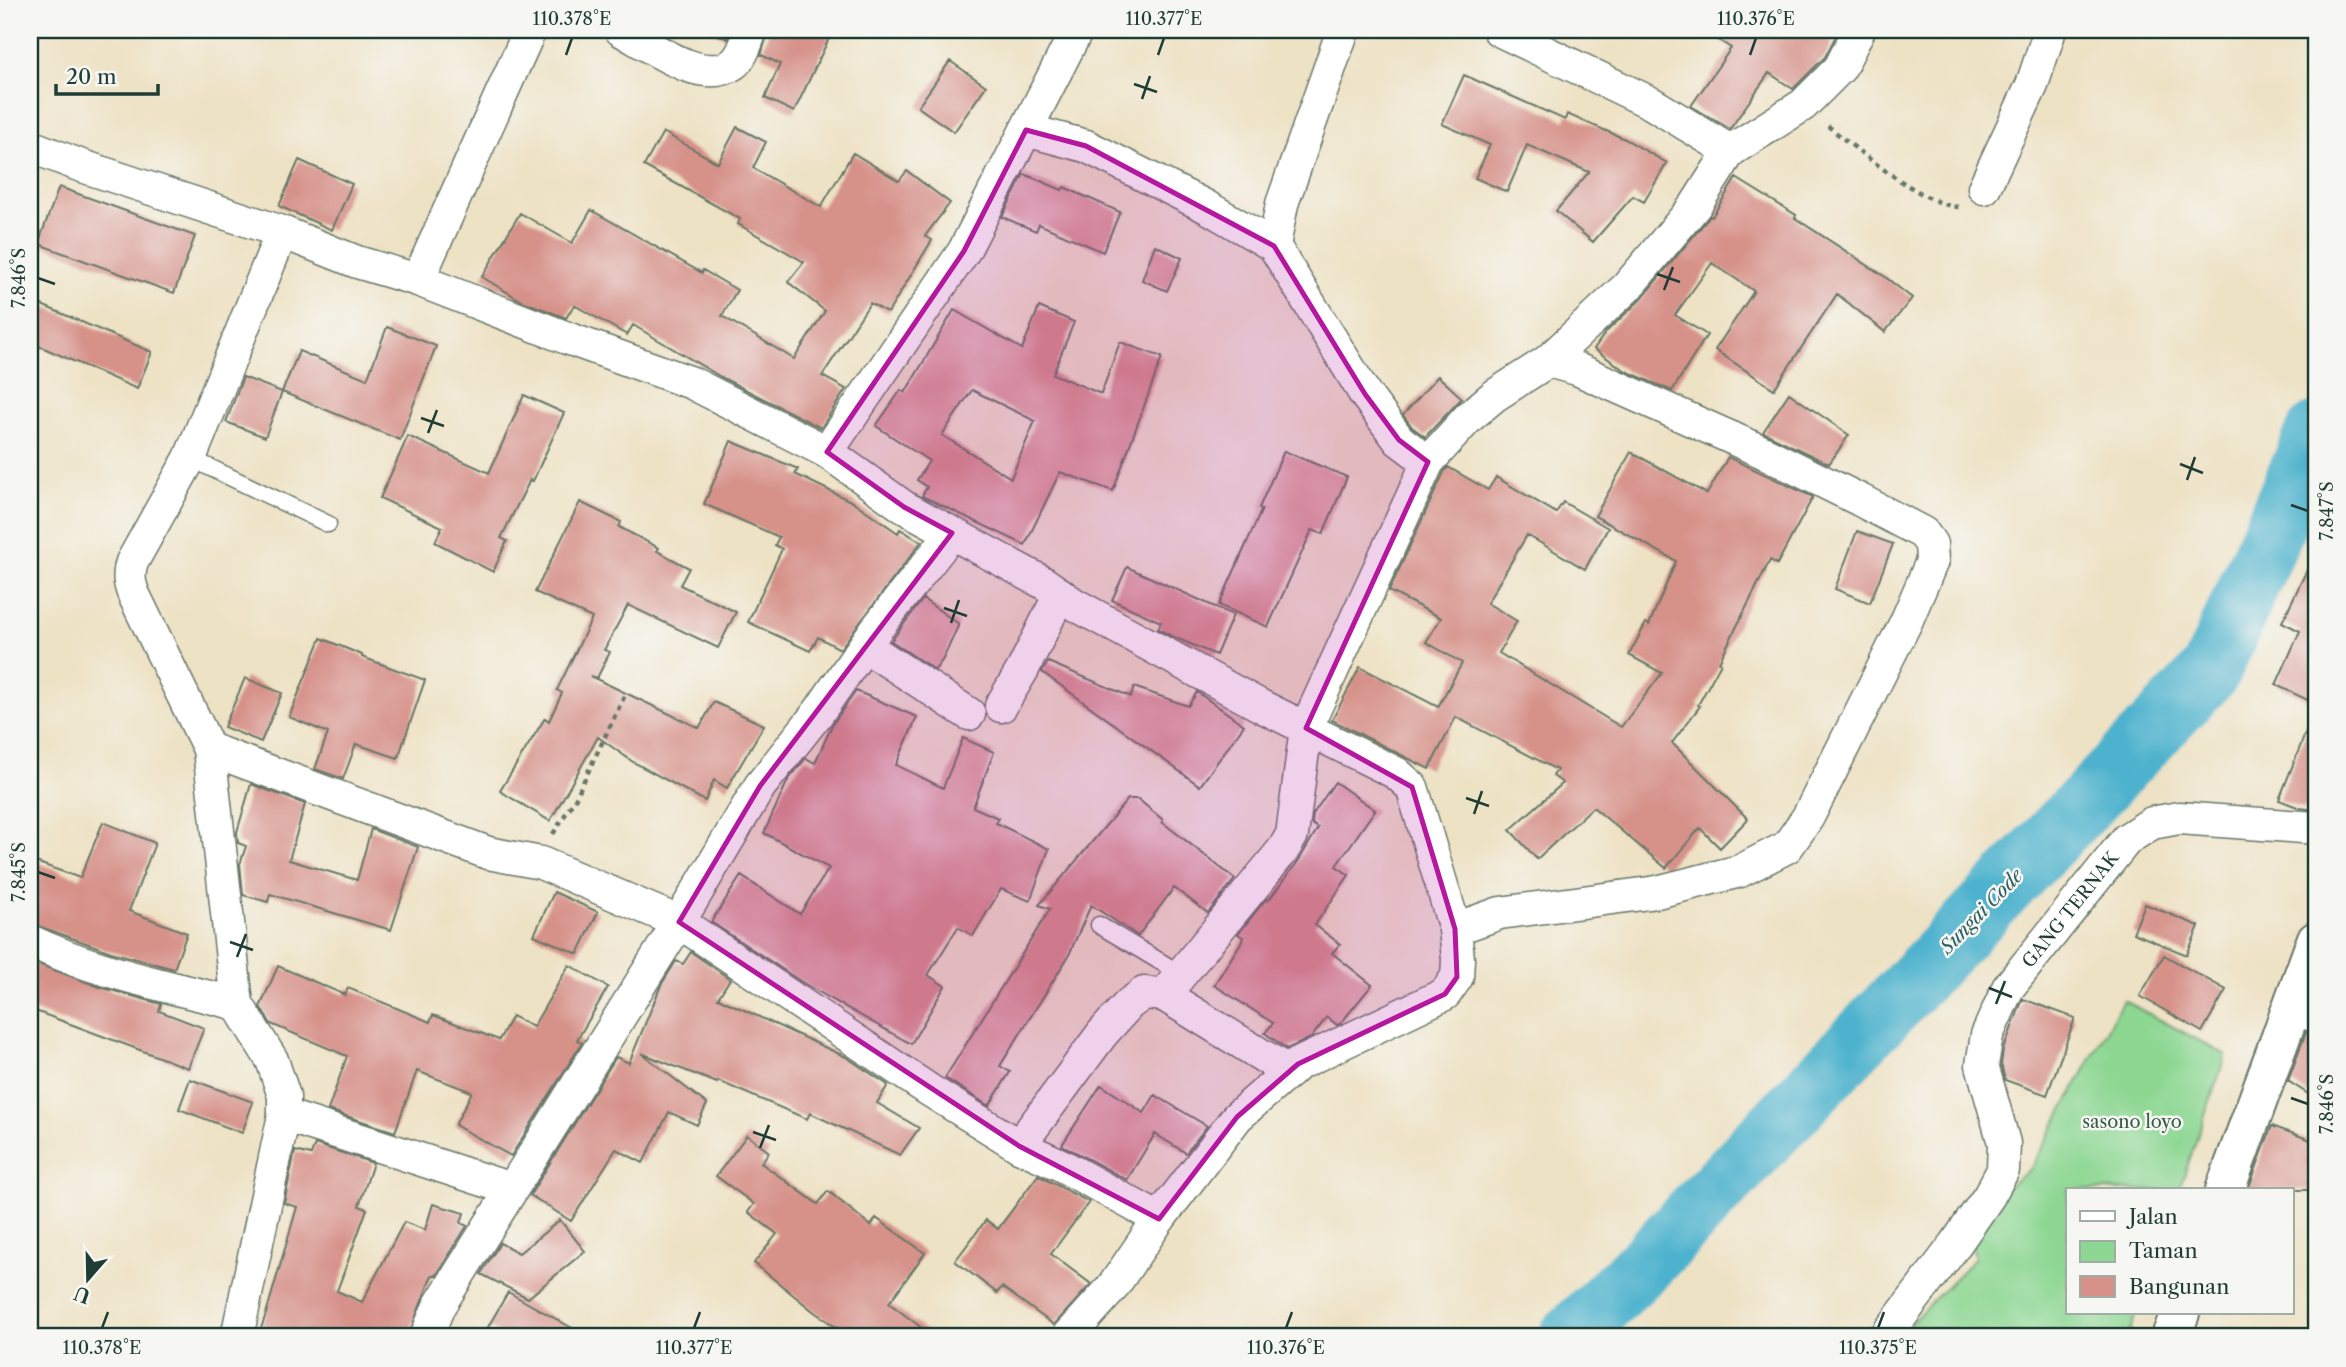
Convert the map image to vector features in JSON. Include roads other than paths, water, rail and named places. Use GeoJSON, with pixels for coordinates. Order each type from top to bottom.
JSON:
{"type":"FeatureCollection","features":[{"type":"Feature","properties":{"kind":"main road"},"geometry":{"type":"LineString","coordinates":[[2226,1188],[2305,1011],[2316,941]]}},
{"type":"Feature","properties":{"kind":"main road"},"geometry":{"type":"LineString","coordinates":[[2171,1337],[2180,1314]]}},
{"type":"Feature","properties":{"kind":"street"},"geometry":{"type":"LineString","coordinates":[[418,280],[530,30]]}},
{"type":"Feature","properties":{"kind":"street"},"geometry":{"type":"LineString","coordinates":[[621,30],[693,69],[718,71],[734,63],[751,30]]}},
{"type":"Feature","properties":{"kind":"street"},"geometry":{"type":"LineString","coordinates":[[827,452],[964,251],[1077,30]]}},
{"type":"Feature","properties":{"kind":"street"},"geometry":{"type":"LineString","coordinates":[[1274,246],[1282,204],[1343,30]]}},
{"type":"Feature","properties":{"kind":"street"},"geometry":{"type":"LineString","coordinates":[[1499,30],[1651,103],[1730,152]]}},
{"type":"Feature","properties":{"kind":"street"},"geometry":{"type":"LineString","coordinates":[[1019,1146],[1102,1034],[1129,1004],[1144,993],[1173,985],[1283,850],[1292,835],[1306,728],[1427,462],[1469,417],[1494,396],[1548,361],[1627,287],[1695,206],[1730,152],[1803,105],[1840,68],[1859,30]]}},
{"type":"Feature","properties":{"kind":"street"},"geometry":{"type":"LineString","coordinates":[[1984,188],[2032,85],[2049,30]]}},
{"type":"Feature","properties":{"kind":"street"},"geometry":{"type":"LineString","coordinates":[[1026,130],[1086,146],[1207,207],[1274,246],[1365,394],[1399,440],[1427,462]]}},
{"type":"Feature","properties":{"kind":"street"},"geometry":{"type":"LineString","coordinates":[[30,146],[79,165],[282,232],[357,262],[418,280],[692,383],[827,452],[904,507],[1074,604],[1386,768],[1412,787],[1455,929],[1457,977],[1445,994],[1298,1064],[1237,1116],[1159,1219],[1112,1288],[1068,1337]]}},
{"type":"Feature","properties":{"kind":"street"},"geometry":{"type":"LineString","coordinates":[[237,1337],[284,1115],[284,1096],[272,1060],[237,1004],[209,749],[129,584],[132,562],[190,458],[282,232]]}},
{"type":"Feature","properties":{"kind":"street"},"geometry":{"type":"LineString","coordinates":[[1455,929],[1500,913],[1657,892],[1740,871],[1787,847],[1808,817],[1906,622],[1932,561],[1931,544],[1923,533],[1860,500],[1763,452],[1577,369],[1548,361]]}},
{"type":"Feature","properties":{"kind":"street"},"geometry":{"type":"LineString","coordinates":[[426,1337],[439,1306],[679,922],[760,786],[952,533]]}},
{"type":"Feature","properties":{"kind":"street"},"geometry":{"type":"LineString","coordinates":[[1001,706],[1023,669],[1060,594]]}},
{"type":"Feature","properties":{"kind":"street"},"geometry":{"type":"LineString","coordinates":[[865,646],[969,714]]}},
{"type":"Feature","properties":{"kind":"street"},"geometry":{"type":"LineString","coordinates":[[209,749],[488,853],[541,863],[679,922],[929,1090],[1019,1146],[1086,1177],[1159,1219]]}},
{"type":"Feature","properties":{"kind":"street","name":"GANG TERNAK"},"geometry":{"type":"LineString","coordinates":[[1885,1337],[1955,1245],[1989,1196],[2003,1170],[2004,1143],[1982,1065],[1987,1035],[2008,988],[2127,839],[2152,823],[2179,818],[2316,828]]}},
{"type":"Feature","properties":{"kind":"street"},"geometry":{"type":"LineString","coordinates":[[30,941],[58,954],[119,975],[237,1004]]}},
{"type":"Feature","properties":{"kind":"street"},"geometry":{"type":"LineString","coordinates":[[1173,985],[1289,1072]]}},
{"type":"Feature","properties":{"kind":"street"},"geometry":{"type":"LineString","coordinates":[[284,1115],[511,1189]]}},
{"type":"Feature","properties":{"kind":"lane"},"geometry":{"type":"LineString","coordinates":[[190,458],[328,524]]}},
{"type":"Feature","properties":{"kind":"lane"},"geometry":{"type":"LineString","coordinates":[[1099,925],[1173,985]]}},
{"type":"Feature","properties":{"kind":"waterway","name":"Sungai Code"},"geometry":{"type":"LineString","coordinates":[[1569,1337],[1647,1262],[2211,671],[2316,433]]}},
{"type":"Feature","properties":{"kind":"park label","name":"sasono loyo"},"geometry":{"type":"Point","coordinates":[2132,1122]}}]}
